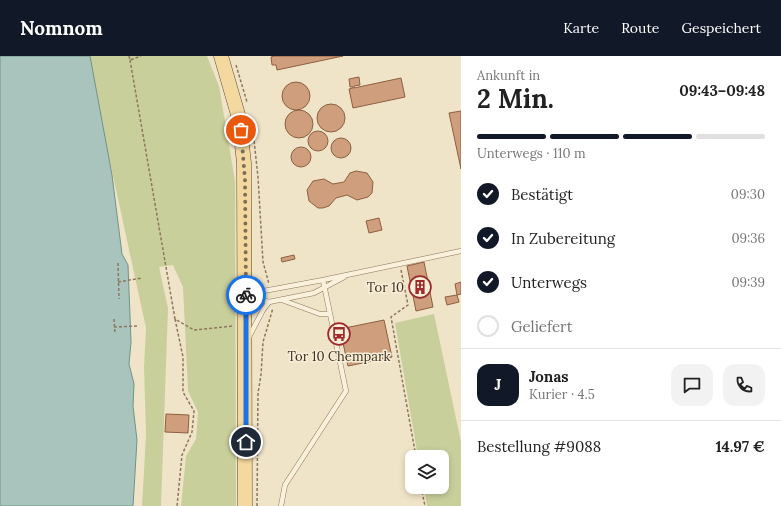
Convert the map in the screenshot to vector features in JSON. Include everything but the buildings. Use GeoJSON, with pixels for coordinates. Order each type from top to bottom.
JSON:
{"type":"FeatureCollection","features":[{"type":"Feature","properties":{"kind":"main road"},"geometry":{"type":"LineString","coordinates":[[221,56],[234,98],[243,143],[246,294],[246,506]]}},
{"type":"Feature","properties":{"kind":"lane"},"geometry":{"type":"LineString","coordinates":[[246,294],[345,276],[461,251]]}},
{"type":"Feature","properties":{"kind":"lane"},"geometry":{"type":"LineString","coordinates":[[246,294],[271,302],[314,293],[345,276]]}},
{"type":"Feature","properties":{"kind":"lane"},"geometry":{"type":"LineString","coordinates":[[281,506],[285,485],[346,391],[323,280]]}},
{"type":"Feature","properties":{"kind":"lane"},"geometry":{"type":"LineString","coordinates":[[282,300],[320,314],[330,314]]}},
{"type":"Feature","properties":{"kind":"lane"},"geometry":{"type":"LineString","coordinates":[[246,341],[263,310],[271,302]]}},
{"type":"Feature","properties":{"kind":"path"},"geometry":{"type":"LineString","coordinates":[[129,56],[183,357],[183,392],[194,411],[192,432],[182,455],[177,506]]}},
{"type":"Feature","properties":{"kind":"path"},"geometry":{"type":"LineString","coordinates":[[130,60],[141,56]]}},
{"type":"Feature","properties":{"kind":"path"},"geometry":{"type":"LineString","coordinates":[[235,62],[248,106]]}},
{"type":"Feature","properties":{"kind":"path"},"geometry":{"type":"LineString","coordinates":[[252,129],[258,177],[264,262],[270,290]]}},
{"type":"Feature","properties":{"kind":"path"},"geometry":{"type":"LineString","coordinates":[[118,263],[119,299]]}},
{"type":"Feature","properties":{"kind":"path"},"geometry":{"type":"LineString","coordinates":[[402,263],[408,305],[392,317],[415,450]]}},
{"type":"Feature","properties":{"kind":"path"},"geometry":{"type":"LineString","coordinates":[[118,282],[142,278]]}},
{"type":"Feature","properties":{"kind":"path"},"geometry":{"type":"LineString","coordinates":[[257,506],[258,393],[261,375],[263,342],[272,313],[271,302]]}},
{"type":"Feature","properties":{"kind":"path"},"geometry":{"type":"LineString","coordinates":[[114,319],[115,334]]}},
{"type":"Feature","properties":{"kind":"path"},"geometry":{"type":"LineString","coordinates":[[176,319],[194,330],[246,325]]}},
{"type":"Feature","properties":{"kind":"path"},"geometry":{"type":"LineString","coordinates":[[114,327],[138,326]]}},
{"type":"Feature","properties":{"kind":"path"},"geometry":{"type":"LineString","coordinates":[[422,494],[425,506]]}},
{"type":"Feature","properties":{"kind":"green space"},"geometry":{"type":"Polygon","coordinates":[[[87,56],[207,56],[219,86],[235,181],[236,506],[181,506],[186,456],[196,439],[198,412],[188,391],[183,287],[173,265],[159,267],[168,308],[161,506],[142,506],[146,435],[144,367],[146,328],[87,56]]]}},
{"type":"Feature","properties":{"kind":"green space"},"geometry":{"type":"Polygon","coordinates":[[[434,314],[461,442],[461,506],[427,506],[425,494],[449,494],[449,450],[417,450],[395,323],[434,314]]]}},
{"type":"Feature","properties":{"kind":"water"},"geometry":{"type":"Polygon","coordinates":[[[0,56],[90,56],[112,175],[122,254],[128,265],[131,342],[129,364],[134,384],[133,406],[137,440],[133,506],[0,506],[0,56]]]}},
{"type":"Feature","properties":{"kind":"way so far"},"geometry":{"type":"LineString","coordinates":[[241,130],[245,180],[246,295]]}},
{"type":"Feature","properties":{"kind":"place","name":"Tor 10"},"geometry":{"type":"Point","coordinates":[420,287]}},
{"type":"Feature","properties":{"kind":"place","name":"Tor 10 Chempark"},"geometry":{"type":"Point","coordinates":[339,334]}},
{"type":"Feature","properties":{"kind":"route"},"geometry":{"type":"LineString","coordinates":[[246,295],[246,442]]}}]}
